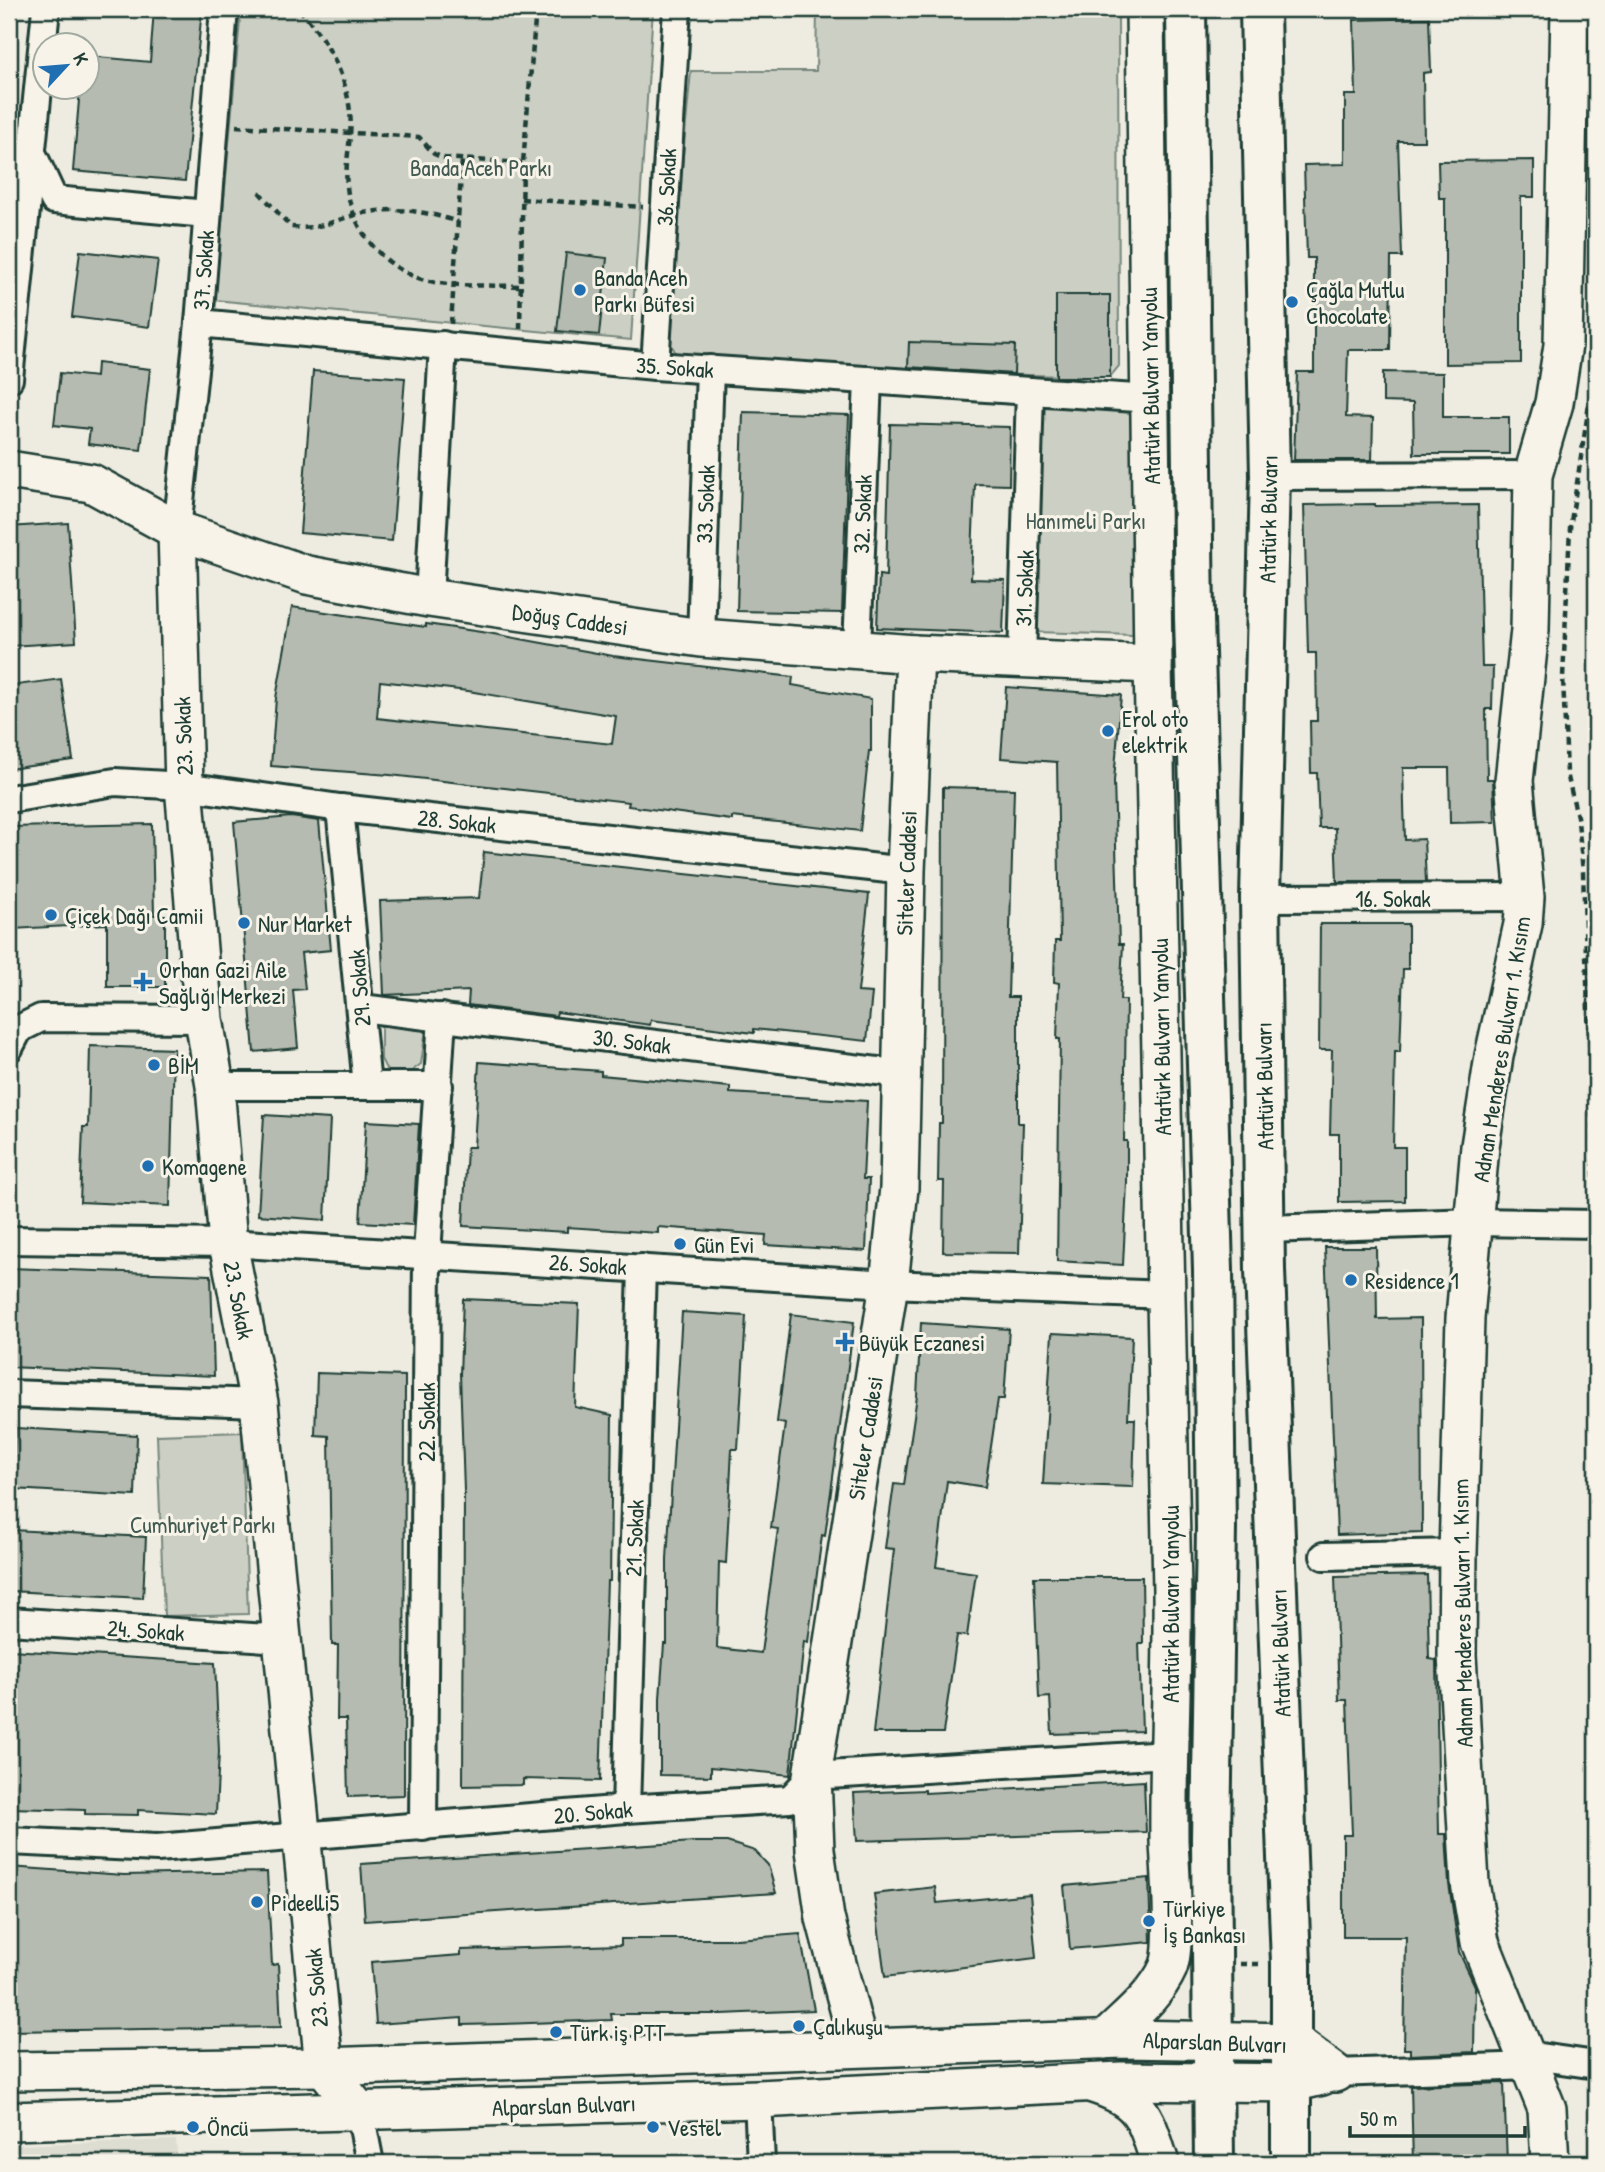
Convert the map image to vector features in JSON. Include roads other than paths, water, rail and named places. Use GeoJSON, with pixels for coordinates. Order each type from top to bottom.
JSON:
{"type":"FeatureCollection","features":[{"type":"Feature","properties":{"kind":"highway"},"geometry":{"type":"LineString","coordinates":[[1186,9],[1194,604],[1213,1270],[1216,1528],[1211,2040],[1214,2163]]}},
{"type":"Feature","properties":{"kind":"highway","name":"Atatürk Bulvarı"},"geometry":{"type":"LineString","coordinates":[[1260,9],[1270,476],[1261,898],[1266,1229],[1293,2042],[1291,2163]]}},
{"type":"Feature","properties":{"kind":"main road","name":"Atatürk Bulvarı Yanyolu"},"geometry":{"type":"LineString","coordinates":[[1105,2040],[1152,1994],[1169,1966],[1172,1906],[1168,1754],[1172,1656],[1153,664],[1145,9]]}},
{"type":"Feature","properties":{"kind":"main road","name":"Adnan Menderes Bulvarı 1. Kısım"},"geometry":{"type":"LineString","coordinates":[[1550,2163],[1547,2109],[1480,1942],[1470,1883],[1457,1655],[1465,1318],[1484,1120],[1494,1056],[1521,936],[1525,897],[1514,781],[1530,630],[1533,475],[1554,403],[1563,345],[1570,9]]}},
{"type":"Feature","properties":{"kind":"main road","name":"Doğuş Caddesi"},"geometry":{"type":"LineString","coordinates":[[9,470],[91,482],[177,530],[307,575],[429,598],[701,638],[915,654],[1153,664]]}},
{"type":"Feature","properties":{"kind":"main road","name":"23. Sokak"},"geometry":{"type":"LineString","coordinates":[[177,530],[184,786],[204,1019],[215,1086],[228,1243],[259,1404],[324,2067]]}},
{"type":"Feature","properties":{"kind":"main road","name":"Siteler Caddesi"},"geometry":{"type":"LineString","coordinates":[[859,2048],[825,1917],[816,1850],[812,1776],[888,1284],[899,1188],[906,871],[915,654]]}},
{"type":"Feature","properties":{"kind":"main road"},"geometry":{"type":"LineString","coordinates":[[1167,1309],[1216,1528]]}},
{"type":"Feature","properties":{"kind":"main road","name":"Alparslan Bulvarı"},"geometry":{"type":"LineString","coordinates":[[9,2071],[324,2067],[1105,2040],[1211,2040],[1293,2042],[1335,2073]]}},
{"type":"Feature","properties":{"kind":"main road"},"geometry":{"type":"LineString","coordinates":[[324,2067],[360,2112]]}},
{"type":"Feature","properties":{"kind":"main road","name":"Alparslan Bulvarı"},"geometry":{"type":"LineString","coordinates":[[9,2121],[758,2099],[1089,2082],[1292,2083],[1335,2073]]}},
{"type":"Feature","properties":{"kind":"main road"},"geometry":{"type":"LineString","coordinates":[[1089,2082],[1119,2092],[1144,2115],[1160,2163]]}},
{"type":"Feature","properties":{"kind":"street"},"geometry":{"type":"LineString","coordinates":[[9,379],[21,157],[46,9]]}},
{"type":"Feature","properties":{"kind":"street","name":"37. Sokak"},"geometry":{"type":"LineString","coordinates":[[177,530],[200,323],[224,9]]}},
{"type":"Feature","properties":{"kind":"street","name":"36. Sokak"},"geometry":{"type":"LineString","coordinates":[[655,366],[677,9]]}},
{"type":"Feature","properties":{"kind":"street"},"geometry":{"type":"LineString","coordinates":[[21,157],[54,200],[207,215]]}},
{"type":"Feature","properties":{"kind":"street","name":"35. Sokak"},"geometry":{"type":"LineString","coordinates":[[200,323],[655,366],[1151,399]]}},
{"type":"Feature","properties":{"kind":"street"},"geometry":{"type":"LineString","coordinates":[[429,598],[446,345]]}},
{"type":"Feature","properties":{"kind":"street","name":"33. Sokak"},"geometry":{"type":"LineString","coordinates":[[701,638],[710,369]]}},
{"type":"Feature","properties":{"kind":"street","name":"32. Sokak"},"geometry":{"type":"LineString","coordinates":[[857,648],[868,380]]}},
{"type":"Feature","properties":{"kind":"street","name":"31. Sokak"},"geometry":{"type":"LineString","coordinates":[[1022,659],[1030,391]]}},
{"type":"Feature","properties":{"kind":"street"},"geometry":{"type":"LineString","coordinates":[[1270,476],[1533,475]]}},
{"type":"Feature","properties":{"kind":"street","name":"28. Sokak"},"geometry":{"type":"LineString","coordinates":[[9,799],[115,782],[184,786],[341,808],[906,871]]}},
{"type":"Feature","properties":{"kind":"street","name":"29. Sokak"},"geometry":{"type":"LineString","coordinates":[[341,808],[362,1008],[367,1086]]}},
{"type":"Feature","properties":{"kind":"street","name":"16. Sokak"},"geometry":{"type":"LineString","coordinates":[[1261,898],[1525,897]]}},
{"type":"Feature","properties":{"kind":"street","name":"30. Sokak"},"geometry":{"type":"LineString","coordinates":[[362,1008],[902,1074]]}},
{"type":"Feature","properties":{"kind":"street","name":"22. Sokak"},"geometry":{"type":"LineString","coordinates":[[423,1827],[427,1254],[442,1017]]}},
{"type":"Feature","properties":{"kind":"street"},"geometry":{"type":"LineString","coordinates":[[9,1048],[19,1029],[41,1018],[204,1019]]}},
{"type":"Feature","properties":{"kind":"street"},"geometry":{"type":"LineString","coordinates":[[215,1086],[439,1086]]}},
{"type":"Feature","properties":{"kind":"street"},"geometry":{"type":"LineString","coordinates":[[1266,1229],[1475,1222],[1596,1224]]}},
{"type":"Feature","properties":{"kind":"street","name":"26. Sokak"},"geometry":{"type":"LineString","coordinates":[[9,1240],[228,1243],[427,1254],[888,1284],[1167,1309]]}},
{"type":"Feature","properties":{"kind":"street","name":"21. Sokak"},"geometry":{"type":"LineString","coordinates":[[626,1809],[642,1268]]}},
{"type":"Feature","properties":{"kind":"street"},"geometry":{"type":"LineString","coordinates":[[9,1394],[259,1404]]}},
{"type":"Feature","properties":{"kind":"street"},"geometry":{"type":"LineString","coordinates":[[1324,1556],[1458,1553]]}},
{"type":"Feature","properties":{"kind":"street","name":"24. Sokak"},"geometry":{"type":"LineString","coordinates":[[9,1621],[282,1639]]}},
{"type":"Feature","properties":{"kind":"street"},"geometry":{"type":"LineString","coordinates":[[812,1776],[1168,1754]]}},
{"type":"Feature","properties":{"kind":"street","name":"20. Sokak"},"geometry":{"type":"LineString","coordinates":[[9,1841],[157,1848],[626,1809],[790,1799],[812,1776]]}},
{"type":"Feature","properties":{"kind":"street"},"geometry":{"type":"LineString","coordinates":[[1335,2073],[1528,2060],[1596,2065]]}},
{"type":"Feature","properties":{"kind":"street"},"geometry":{"type":"LineString","coordinates":[[758,2099],[761,2163]]}},
{"type":"Feature","properties":{"kind":"street"},"geometry":{"type":"LineString","coordinates":[[360,2112],[370,2163]]}},
{"type":"Feature","properties":{"kind":"place","name":"Banda Aceh Parkı Büfesi"},"geometry":{"type":"Point","coordinates":[580,290]}},
{"type":"Feature","properties":{"kind":"place","name":"Çağla Mutlu Chocolate"},"geometry":{"type":"Point","coordinates":[1292,302]}},
{"type":"Feature","properties":{"kind":"place","name":"Erol oto elektrik"},"geometry":{"type":"Point","coordinates":[1108,731]}},
{"type":"Feature","properties":{"kind":"place","name":"Çiçek Dağı Camii"},"geometry":{"type":"Point","coordinates":[51,915]}},
{"type":"Feature","properties":{"kind":"place","name":"Nur Market"},"geometry":{"type":"Point","coordinates":[244,923]}},
{"type":"Feature","properties":{"kind":"place","name":"Orhan Gazi Aile Sağlığı Merkezi"},"geometry":{"type":"Point","coordinates":[143,982]}},
{"type":"Feature","properties":{"kind":"place","name":"BİM"},"geometry":{"type":"Point","coordinates":[154,1065]}},
{"type":"Feature","properties":{"kind":"place","name":"Komagene"},"geometry":{"type":"Point","coordinates":[148,1166]}},
{"type":"Feature","properties":{"kind":"place","name":"Gün Evi"},"geometry":{"type":"Point","coordinates":[680,1244]}},
{"type":"Feature","properties":{"kind":"place","name":"Residence 1"},"geometry":{"type":"Point","coordinates":[1351,1280]}},
{"type":"Feature","properties":{"kind":"place","name":"Büyük Eczanesi"},"geometry":{"type":"Point","coordinates":[845,1342]}},
{"type":"Feature","properties":{"kind":"place","name":"Pideelli5"},"geometry":{"type":"Point","coordinates":[257,1902]}},
{"type":"Feature","properties":{"kind":"place","name":"Türkiye İş Bankası"},"geometry":{"type":"Point","coordinates":[1149,1921]}},
{"type":"Feature","properties":{"kind":"place","name":"Çalıkuşu"},"geometry":{"type":"Point","coordinates":[799,2026]}},
{"type":"Feature","properties":{"kind":"place","name":"Türk iş PTT"},"geometry":{"type":"Point","coordinates":[556,2032]}},
{"type":"Feature","properties":{"kind":"place","name":"Öncü"},"geometry":{"type":"Point","coordinates":[193,2127]}},
{"type":"Feature","properties":{"kind":"place","name":"Vestel"},"geometry":{"type":"Point","coordinates":[653,2127]}},
{"type":"Feature","properties":{"kind":"park label","name":"Banda Aceh Parkı"},"geometry":{"type":"Point","coordinates":[481,167]}},
{"type":"Feature","properties":{"kind":"park label","name":"Hanımeli Parkı"},"geometry":{"type":"Point","coordinates":[1086,520]}},
{"type":"Feature","properties":{"kind":"park label","name":"Cumhuriyet Parkı"},"geometry":{"type":"Point","coordinates":[203,1524]}}]}
